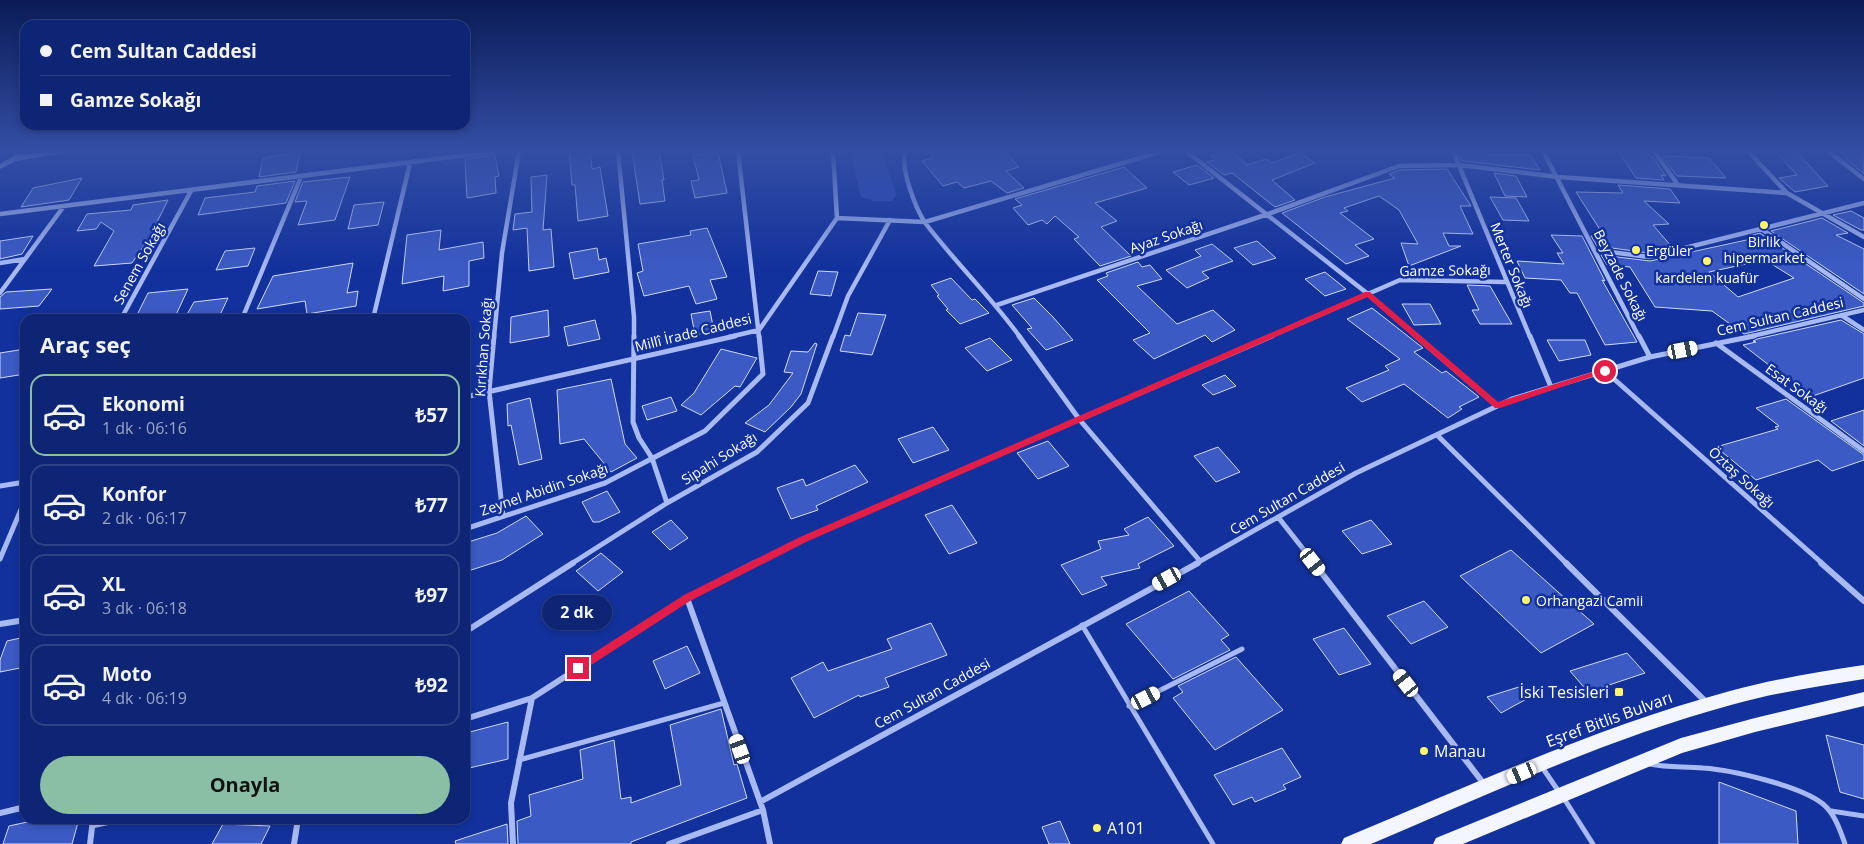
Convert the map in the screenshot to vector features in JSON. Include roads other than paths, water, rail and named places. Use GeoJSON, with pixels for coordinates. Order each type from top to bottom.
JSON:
{"type":"FeatureCollection","features":[{"type":"Feature","properties":{"kind":"main road","name":"Eşref Bitlis Bulvarı"},"geometry":{"type":"LineString","coordinates":[[1350,844],[1540,765],[1635,728],[1752,691],[1814,678],[1864,672]]}},
{"type":"Feature","properties":{"kind":"main road"},"geometry":{"type":"LineString","coordinates":[[1442,844],[1681,746],[1755,725],[1864,699]]}},
{"type":"Feature","properties":{"kind":"street"},"geometry":{"type":"LineString","coordinates":[[0,214],[196,190]]}},
{"type":"Feature","properties":{"kind":"street"},"geometry":{"type":"LineString","coordinates":[[244,314],[295,190]]}},
{"type":"Feature","properties":{"kind":"street"},"geometry":{"type":"LineString","coordinates":[[374,314],[404,190]]}},
{"type":"Feature","properties":{"kind":"street","name":"Kırıkhan Sokağı"},"geometry":{"type":"LineString","coordinates":[[503,516],[490,391],[502,253],[512,190]]}},
{"type":"Feature","properties":{"kind":"street"},"geometry":{"type":"LineString","coordinates":[[622,190],[634,317],[632,359],[633,422],[639,438],[652,458],[667,503]]}},
{"type":"Feature","properties":{"kind":"street","name":"Zeynel Abidin Sokağı"},"geometry":{"type":"LineString","coordinates":[[470,527],[605,483],[706,431],[762,374],[759,330],[743,190]]}},
{"type":"Feature","properties":{"kind":"street"},"geometry":{"type":"LineString","coordinates":[[835,190],[837,218],[924,222],[1030,190]]}},
{"type":"Feature","properties":{"kind":"street"},"geometry":{"type":"LineString","coordinates":[[911,190],[924,222],[997,305],[1079,419],[1200,561]]}},
{"type":"Feature","properties":{"kind":"street"},"geometry":{"type":"LineString","coordinates":[[1237,190],[1368,294],[1497,406]]}},
{"type":"Feature","properties":{"kind":"street","name":"Ayaz Sokağı"},"geometry":{"type":"LineString","coordinates":[[997,305],[1268,214],[1332,190]]}},
{"type":"Feature","properties":{"kind":"street","name":"Merter Sokağı"},"geometry":{"type":"LineString","coordinates":[[1470,190],[1506,282],[1551,387]]}},
{"type":"Feature","properties":{"kind":"street","name":"Beyzade Sokağı"},"geometry":{"type":"LineString","coordinates":[[1565,190],[1650,356]]}},
{"type":"Feature","properties":{"kind":"street","name":"Ayaz Sokağı"},"geometry":{"type":"LineString","coordinates":[[1751,190],[1787,193]]}},
{"type":"Feature","properties":{"kind":"street"},"geometry":{"type":"LineString","coordinates":[[1785,190],[1864,237]]}},
{"type":"Feature","properties":{"kind":"street","name":"Senem Sokağı"},"geometry":{"type":"LineString","coordinates":[[125,314],[191,191]]}},
{"type":"Feature","properties":{"kind":"street"},"geometry":{"type":"LineString","coordinates":[[1596,250],[1649,257],[1864,203]]}},
{"type":"Feature","properties":{"kind":"street"},"geometry":{"type":"LineString","coordinates":[[0,293],[64,206]]}},
{"type":"Feature","properties":{"kind":"street","name":"Millî İrade Caddesi"},"geometry":{"type":"LineString","coordinates":[[470,395],[759,330],[837,218]]}},
{"type":"Feature","properties":{"kind":"street","name":"Sipahi Sokağı"},"geometry":{"type":"LineString","coordinates":[[470,629],[667,503],[757,452],[808,403],[848,296],[890,220]]}},
{"type":"Feature","properties":{"kind":"street"},"geometry":{"type":"LineString","coordinates":[[1760,228],[1864,299]]}},
{"type":"Feature","properties":{"kind":"street"},"geometry":{"type":"LineString","coordinates":[[0,263],[25,259]]}},
{"type":"Feature","properties":{"kind":"street","name":"Gamze Sokağı"},"geometry":{"type":"LineString","coordinates":[[470,717],[532,698],[687,598],[803,539],[1400,280],[1506,282]]}},
{"type":"Feature","properties":{"kind":"street","name":"Cem Sultan Caddesi"},"geometry":{"type":"LineString","coordinates":[[669,844],[762,806],[1356,473],[1497,406],[1650,356],[1864,310]]}},
{"type":"Feature","properties":{"kind":"street"},"geometry":{"type":"LineString","coordinates":[[1841,315],[1864,330]]}},
{"type":"Feature","properties":{"kind":"street","name":"Esat Sokağı"},"geometry":{"type":"LineString","coordinates":[[1716,343],[1864,451]]}},
{"type":"Feature","properties":{"kind":"street","name":"Öztaş Sokağı"},"geometry":{"type":"LineString","coordinates":[[1605,371],[1864,601]]}},
{"type":"Feature","properties":{"kind":"street"},"geometry":{"type":"LineString","coordinates":[[1437,435],[1708,704]]}},
{"type":"Feature","properties":{"kind":"street"},"geometry":{"type":"LineString","coordinates":[[0,486],[20,483]]}},
{"type":"Feature","properties":{"kind":"street"},"geometry":{"type":"LineString","coordinates":[[0,559],[20,512]]}},
{"type":"Feature","properties":{"kind":"street"},"geometry":{"type":"LineString","coordinates":[[1278,517],[1487,788]]}},
{"type":"Feature","properties":{"kind":"street"},"geometry":{"type":"LineString","coordinates":[[687,598],[762,806],[770,844]]}},
{"type":"Feature","properties":{"kind":"street"},"geometry":{"type":"LineString","coordinates":[[0,624],[20,621]]}},
{"type":"Feature","properties":{"kind":"street"},"geometry":{"type":"LineString","coordinates":[[513,844],[511,803],[532,698]]}},
{"type":"Feature","properties":{"kind":"street"},"geometry":{"type":"LineString","coordinates":[[0,813],[20,808]]}},
{"type":"Feature","properties":{"kind":"street"},"geometry":{"type":"LineString","coordinates":[[90,844],[94,824]]}},
{"type":"Feature","properties":{"kind":"street"},"geometry":{"type":"LineString","coordinates":[[294,844],[297,824]]}},
{"type":"Feature","properties":{"kind":"lane"},"geometry":{"type":"LineString","coordinates":[[1082,625],[1213,844]]}},
{"type":"Feature","properties":{"kind":"lane"},"geometry":{"type":"LineString","coordinates":[[1129,706],[1242,649]]}},
{"type":"Feature","properties":{"kind":"lane"},"geometry":{"type":"LineString","coordinates":[[519,760],[724,703]]}},
{"type":"Feature","properties":{"kind":"lane"},"geometry":{"type":"LineString","coordinates":[[1641,761],[1664,769],[1705,767],[1757,777],[1810,796],[1831,811],[1845,844]]}},
{"type":"Feature","properties":{"kind":"lane"},"geometry":{"type":"LineString","coordinates":[[1540,765],[1593,844]]}},
{"type":"Feature","properties":{"kind":"lane"},"geometry":{"type":"LineString","coordinates":[[1831,811],[1864,816]]}},
{"type":"Feature","properties":{"kind":"place","name":"Birlik hipermarket"},"geometry":{"type":"Point","coordinates":[1764,225]}},
{"type":"Feature","properties":{"kind":"place","name":"Ergüler"},"geometry":{"type":"Point","coordinates":[1636,250]}},
{"type":"Feature","properties":{"kind":"place","name":"kardelen kuafür"},"geometry":{"type":"Point","coordinates":[1707,261]}},
{"type":"Feature","properties":{"kind":"place","name":"Orhangazi Camii"},"geometry":{"type":"Point","coordinates":[1526,600]}},
{"type":"Feature","properties":{"kind":"place","name":"İski Tesisleri"},"geometry":{"type":"Point","coordinates":[1619,692]}},
{"type":"Feature","properties":{"kind":"place","name":"Manau"},"geometry":{"type":"Point","coordinates":[1424,751]}},
{"type":"Feature","properties":{"kind":"place","name":"A101"},"geometry":{"type":"Point","coordinates":[1097,828]}}]}
